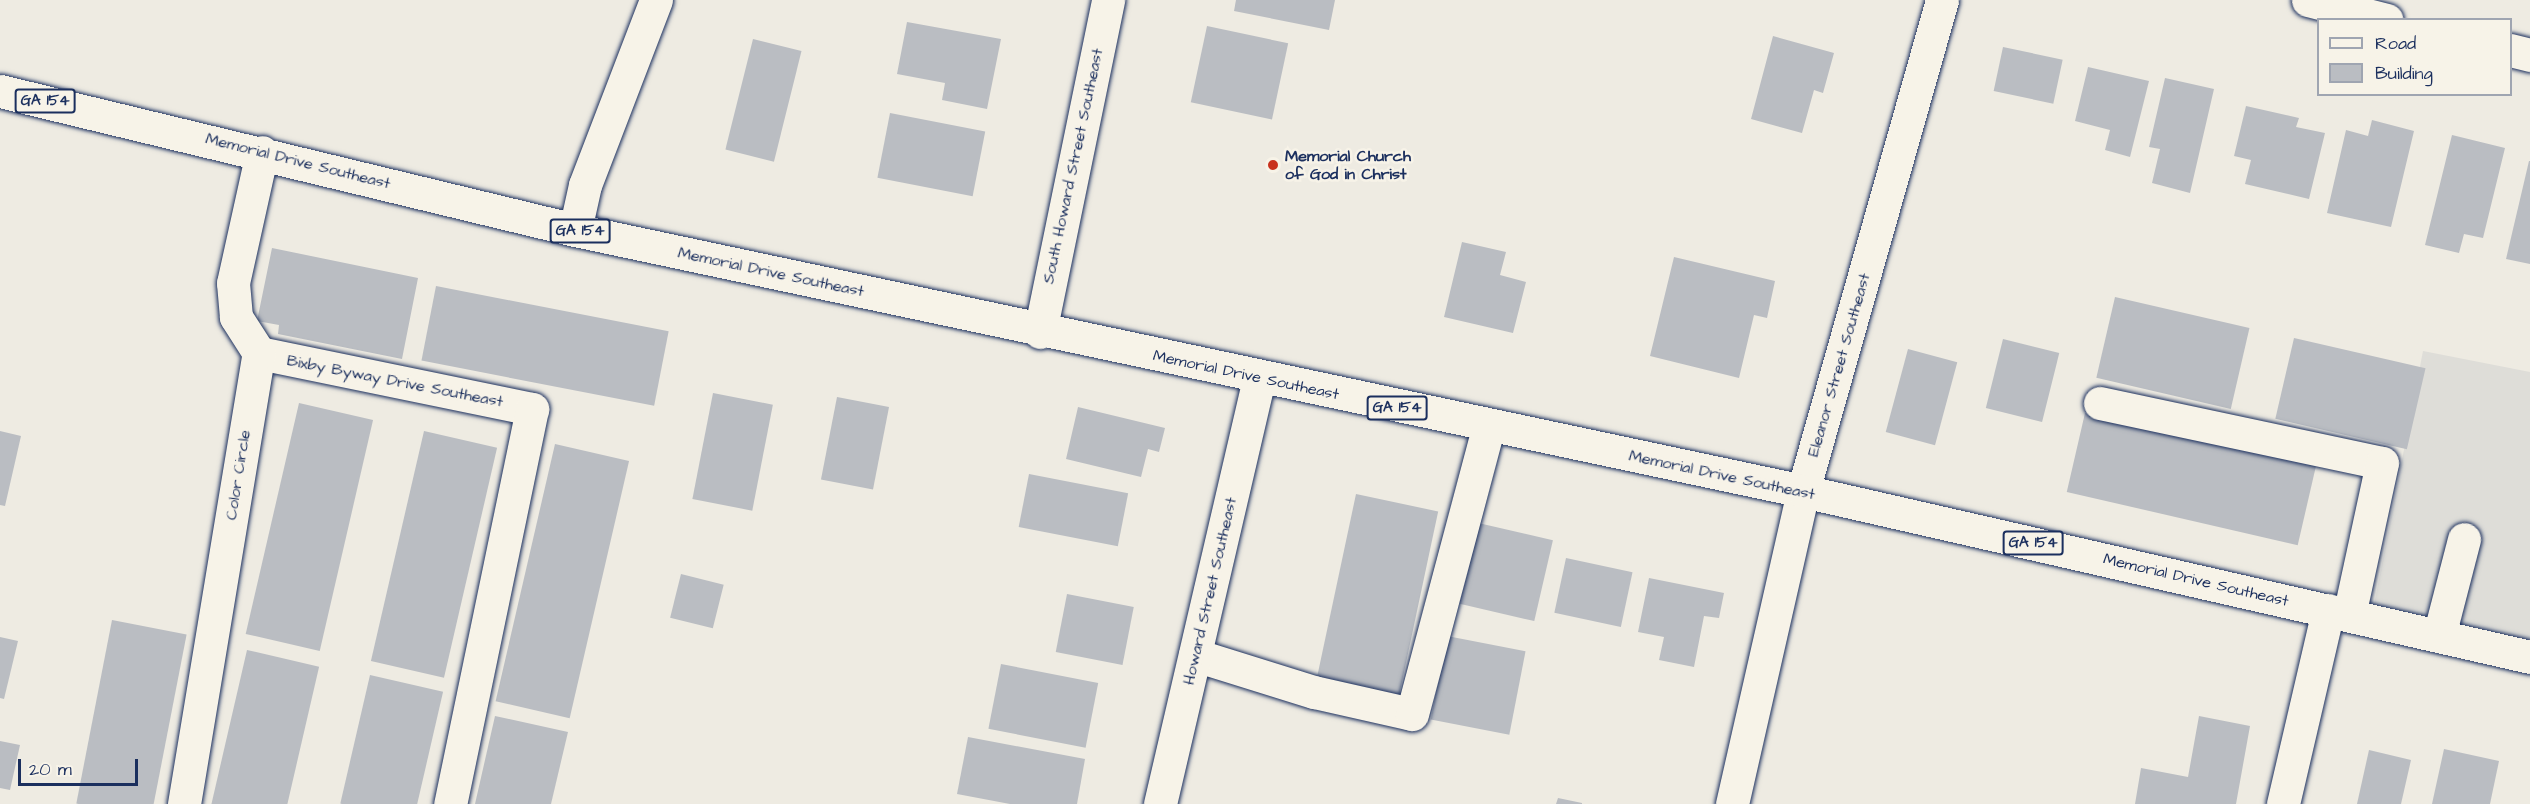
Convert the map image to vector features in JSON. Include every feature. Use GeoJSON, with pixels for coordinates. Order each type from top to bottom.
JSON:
{"type":"FeatureCollection","features":[{"type":"Feature","properties":{"kind":"street"},"geometry":{"type":"LineString","coordinates":[[575,230],[585,185],[656,0]]}},
{"type":"Feature","properties":{"kind":"street","name":"South Howard Street Southeast"},"geometry":{"type":"LineString","coordinates":[[1040,332],[1108,0]]}},
{"type":"Feature","properties":{"kind":"street","name":"Eleanor Street Southeast"},"geometry":{"type":"LineString","coordinates":[[1732,804],[1803,491],[1942,0]]}},
{"type":"Feature","properties":{"kind":"street"},"geometry":{"type":"LineString","coordinates":[[2308,0],[2379,18]]}},
{"type":"Feature","properties":{"kind":"street"},"geometry":{"type":"LineString","coordinates":[[2512,50],[2530,55]]}},
{"type":"Feature","properties":{"kind":"street","name":"Memorial Drive Southeast"},"geometry":{"type":"LineString","coordinates":[[0,91],[262,152],[575,230],[1488,428],[1803,491],[2530,657]]}},
{"type":"Feature","properties":{"kind":"street"},"geometry":{"type":"LineString","coordinates":[[259,353],[236,317],[233,283],[262,152]]}},
{"type":"Feature","properties":{"kind":"street","name":"Bixby Byway Drive Southeast"},"geometry":{"type":"LineString","coordinates":[[259,353],[532,409],[450,804]]}},
{"type":"Feature","properties":{"kind":"street","name":"Color Circle"},"geometry":{"type":"LineString","coordinates":[[184,804],[259,353]]}},
{"type":"Feature","properties":{"kind":"street","name":"Howard Street Southeast"},"geometry":{"type":"LineString","coordinates":[[1160,804],[1259,378]]}},
{"type":"Feature","properties":{"kind":"street"},"geometry":{"type":"LineString","coordinates":[[2100,403],[2382,463],[2283,804]]}},
{"type":"Feature","properties":{"kind":"street"},"geometry":{"type":"LineString","coordinates":[[1195,655],[1314,692],[1412,714],[1488,428]]}},
{"type":"Feature","properties":{"kind":"street"},"geometry":{"type":"LineString","coordinates":[[2439,636],[2464,539]]}},
{"type":"Feature","properties":{"kind":"shaded area"},"geometry":{"type":"Polygon","coordinates":[[[2423,351],[2530,372],[2530,667],[2370,626],[2423,351]]]}},
{"type":"Feature","properties":{"kind":"building"},"geometry":{"type":"Polygon","coordinates":[[[1236,0],[1335,0],[1329,30],[1234,11],[1236,0]]]}},
{"type":"Feature","properties":{"kind":"building"},"geometry":{"type":"Polygon","coordinates":[[[907,22],[1001,39],[987,109],[942,100],[945,83],[897,74],[907,22]]]}},
{"type":"Feature","properties":{"kind":"building"},"geometry":{"type":"Polygon","coordinates":[[[1207,26],[1288,43],[1272,120],[1191,102],[1207,26]]]}},
{"type":"Feature","properties":{"kind":"building"},"geometry":{"type":"Polygon","coordinates":[[[1773,36],[1834,53],[1823,93],[1814,90],[1802,133],[1751,119],[1773,36]]]}},
{"type":"Feature","properties":{"kind":"building"},"geometry":{"type":"Polygon","coordinates":[[[753,39],[802,51],[774,162],[725,150],[753,39]]]}},
{"type":"Feature","properties":{"kind":"building"},"geometry":{"type":"Polygon","coordinates":[[[2003,47],[2063,60],[2053,104],[1994,91],[2003,47]]]}},
{"type":"Feature","properties":{"kind":"building"},"geometry":{"type":"Polygon","coordinates":[[[2088,67],[2149,81],[2130,157],[2105,150],[2110,130],[2075,121],[2088,67]]]}},
{"type":"Feature","properties":{"kind":"building"},"geometry":{"type":"Polygon","coordinates":[[[2165,78],[2214,89],[2190,193],[2152,183],[2160,149],[2149,147],[2165,78]]]}},
{"type":"Feature","properties":{"kind":"building"},"geometry":{"type":"Polygon","coordinates":[[[2246,106],[2299,118],[2296,127],[2325,133],[2309,199],[2245,184],[2251,160],[2234,156],[2246,106]]]}},
{"type":"Feature","properties":{"kind":"building"},"geometry":{"type":"Polygon","coordinates":[[[890,113],[985,132],[973,196],[877,178],[890,113]]]}},
{"type":"Feature","properties":{"kind":"building"},"geometry":{"type":"Polygon","coordinates":[[[2372,120],[2414,131],[2391,227],[2327,213],[2346,130],[2368,136],[2372,120]]]}},
{"type":"Feature","properties":{"kind":"building"},"geometry":{"type":"Polygon","coordinates":[[[2452,135],[2505,148],[2483,238],[2464,234],[2459,253],[2425,245],[2452,135]]]}},
{"type":"Feature","properties":{"kind":"building"},"geometry":{"type":"Polygon","coordinates":[[[2530,161],[2530,264],[2506,259],[2530,161]]]}},
{"type":"Feature","properties":{"kind":"building"},"geometry":{"type":"Polygon","coordinates":[[[1462,242],[1506,252],[1500,275],[1526,282],[1513,333],[1444,317],[1462,242]]]}},
{"type":"Feature","properties":{"kind":"building"},"geometry":{"type":"Polygon","coordinates":[[[272,248],[418,278],[402,359],[278,334],[279,325],[257,321],[272,248]]]}},
{"type":"Feature","properties":{"kind":"building"},"geometry":{"type":"Polygon","coordinates":[[[1674,257],[1775,281],[1767,318],[1754,315],[1739,378],[1650,356],[1674,257]]]}},
{"type":"Feature","properties":{"kind":"building"},"geometry":{"type":"Polygon","coordinates":[[[436,286],[669,331],[654,406],[421,361],[436,286]]]}},
{"type":"Feature","properties":{"kind":"building"},"geometry":{"type":"Polygon","coordinates":[[[2115,297],[2249,328],[2231,409],[2096,378],[2115,297]]]}},
{"type":"Feature","properties":{"kind":"building"},"geometry":{"type":"Polygon","coordinates":[[[2294,338],[2426,368],[2407,449],[2275,419],[2294,338]]]}},
{"type":"Feature","properties":{"kind":"building"},"geometry":{"type":"Polygon","coordinates":[[[2003,339],[2059,353],[2042,422],[1986,408],[2003,339]]]}},
{"type":"Feature","properties":{"kind":"building"},"geometry":{"type":"Polygon","coordinates":[[[1908,349],[1957,362],[1935,445],[1886,432],[1908,349]]]}},
{"type":"Feature","properties":{"kind":"building"},"geometry":{"type":"Polygon","coordinates":[[[713,393],[773,405],[752,511],[692,499],[713,393]]]}},
{"type":"Feature","properties":{"kind":"building"},"geometry":{"type":"Polygon","coordinates":[[[837,397],[889,407],[873,490],[821,479],[837,397]]]}},
{"type":"Feature","properties":{"kind":"building"},"geometry":{"type":"Polygon","coordinates":[[[299,403],[373,420],[320,651],[246,634],[299,403]]]}},
{"type":"Feature","properties":{"kind":"building"},"geometry":{"type":"Polygon","coordinates":[[[1078,407],[1165,428],[1159,452],[1148,449],[1141,477],[1066,459],[1078,407]]]}},
{"type":"Feature","properties":{"kind":"building"},"geometry":{"type":"Polygon","coordinates":[[[2085,413],[2316,466],[2298,545],[2067,492],[2085,413]]]}},
{"type":"Feature","properties":{"kind":"building"},"geometry":{"type":"Polygon","coordinates":[[[0,431],[21,436],[5,506],[0,505],[0,431]]]}},
{"type":"Feature","properties":{"kind":"building"},"geometry":{"type":"Polygon","coordinates":[[[424,431],[497,448],[444,678],[371,661],[424,431]]]}},
{"type":"Feature","properties":{"kind":"building"},"geometry":{"type":"Polygon","coordinates":[[[555,444],[629,461],[570,718],[496,701],[555,444]]]}},
{"type":"Feature","properties":{"kind":"building"},"geometry":{"type":"Polygon","coordinates":[[[1029,474],[1128,493],[1118,546],[1019,527],[1029,474]]]}},
{"type":"Feature","properties":{"kind":"building"},"geometry":{"type":"Polygon","coordinates":[[[1356,494],[1438,511],[1398,699],[1316,682],[1356,494]]]}},
{"type":"Feature","properties":{"kind":"building"},"geometry":{"type":"Polygon","coordinates":[[[1474,522],[1553,540],[1534,621],[1455,603],[1474,522]]]}},
{"type":"Feature","properties":{"kind":"building"},"geometry":{"type":"Polygon","coordinates":[[[1566,558],[1633,572],[1621,627],[1554,613],[1566,558]]]}},
{"type":"Feature","properties":{"kind":"building"},"geometry":{"type":"Polygon","coordinates":[[[681,574],[724,585],[713,628],[670,618],[681,574]]]}},
{"type":"Feature","properties":{"kind":"building"},"geometry":{"type":"Polygon","coordinates":[[[1649,578],[1724,593],[1719,618],[1704,616],[1694,667],[1659,660],[1664,637],[1638,632],[1649,578]]]}},
{"type":"Feature","properties":{"kind":"building"},"geometry":{"type":"Polygon","coordinates":[[[1067,594],[1134,607],[1122,665],[1056,652],[1067,594]]]}},
{"type":"Feature","properties":{"kind":"building"},"geometry":{"type":"Polygon","coordinates":[[[112,620],[187,635],[154,804],[76,804],[112,620]]]}},
{"type":"Feature","properties":{"kind":"building"},"geometry":{"type":"Polygon","coordinates":[[[1447,636],[1526,651],[1509,735],[1431,719],[1447,636]]]}},
{"type":"Feature","properties":{"kind":"building"},"geometry":{"type":"Polygon","coordinates":[[[0,637],[18,641],[4,699],[0,698],[0,637]]]}},
{"type":"Feature","properties":{"kind":"building"},"geometry":{"type":"Polygon","coordinates":[[[247,650],[319,667],[287,804],[211,804],[247,650]]]}},
{"type":"Feature","properties":{"kind":"building"},"geometry":{"type":"Polygon","coordinates":[[[1001,664],[1098,683],[1086,748],[988,729],[1001,664]]]}},
{"type":"Feature","properties":{"kind":"building"},"geometry":{"type":"Polygon","coordinates":[[[370,675],[443,692],[417,804],[340,804],[370,675]]]}},
{"type":"Feature","properties":{"kind":"building"},"geometry":{"type":"Polygon","coordinates":[[[495,716],[568,732],[551,804],[475,804],[495,716]]]}},
{"type":"Feature","properties":{"kind":"building"},"geometry":{"type":"Polygon","coordinates":[[[2199,716],[2250,726],[2236,804],[2135,804],[2141,768],[2188,777],[2199,716]]]}},
{"type":"Feature","properties":{"kind":"building"},"geometry":{"type":"Polygon","coordinates":[[[968,737],[1085,759],[1077,804],[1010,804],[957,794],[968,737]]]}},
{"type":"Feature","properties":{"kind":"building"},"geometry":{"type":"Polygon","coordinates":[[[0,741],[20,745],[10,790],[0,788],[0,741]]]}},
{"type":"Feature","properties":{"kind":"building"},"geometry":{"type":"Polygon","coordinates":[[[2444,749],[2499,761],[2490,804],[2432,804],[2444,749]]]}},
{"type":"Feature","properties":{"kind":"building"},"geometry":{"type":"Polygon","coordinates":[[[2369,750],[2411,760],[2401,804],[2357,804],[2369,750]]]}},
{"type":"Feature","properties":{"kind":"building"},"geometry":{"type":"Polygon","coordinates":[[[1558,798],[1582,803],[1582,804],[1556,804],[1558,798]]]}},
{"type":"Feature","properties":{"kind":"place","name":"Memorial Church of God in Christ"},"geometry":{"type":"Point","coordinates":[1273,165]}}]}
